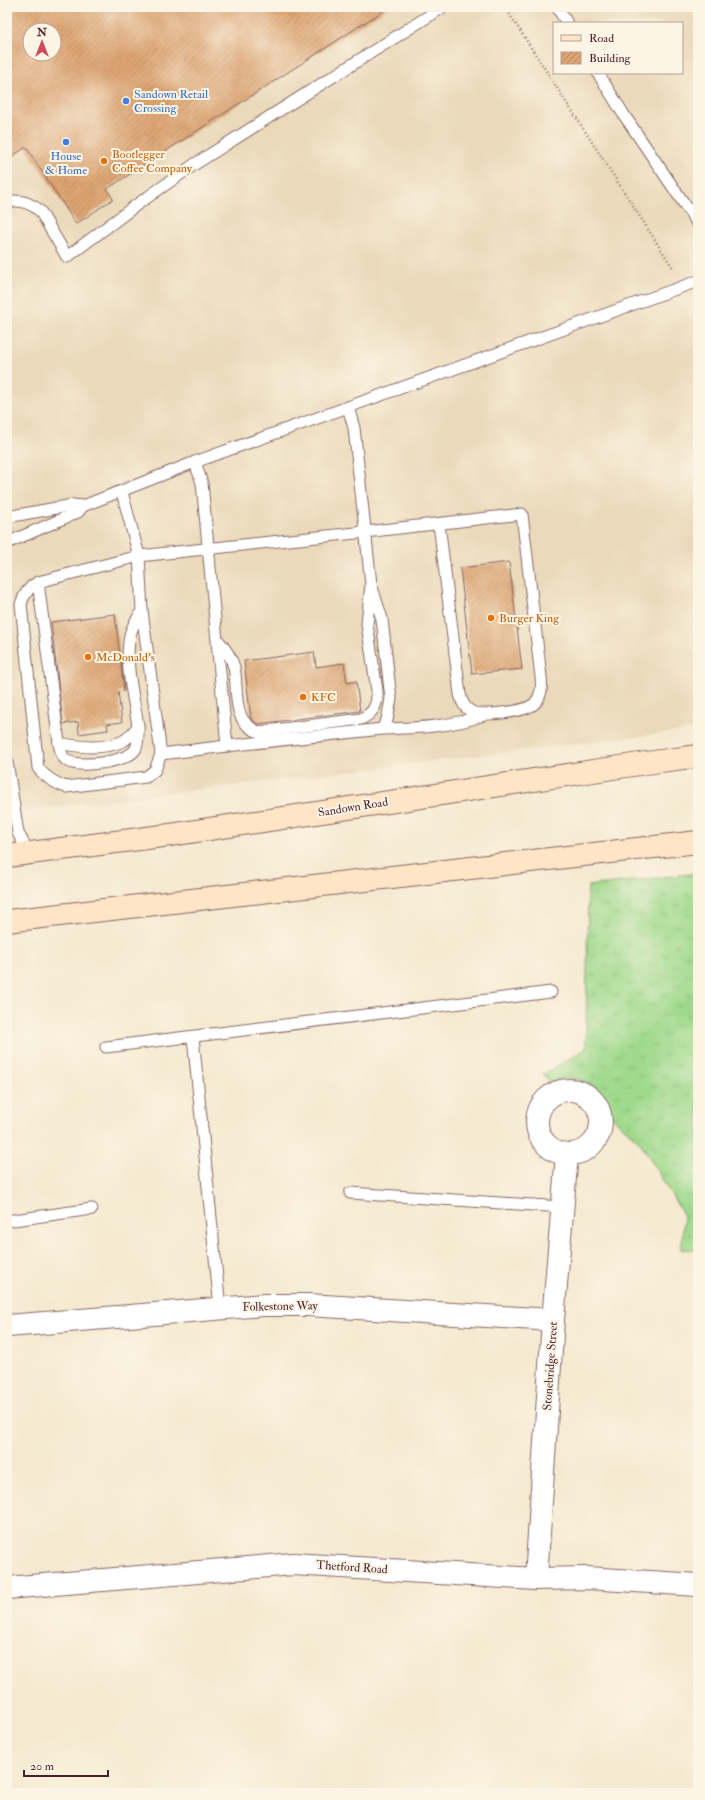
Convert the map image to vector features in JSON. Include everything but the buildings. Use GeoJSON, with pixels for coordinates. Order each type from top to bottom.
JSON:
{"type":"FeatureCollection","features":[{"type":"Feature","properties":{"kind":"main road","name":"Sandown Road"},"geometry":{"type":"LineString","coordinates":[[7,856],[170,835],[698,756]]}},
{"type":"Feature","properties":{"kind":"main road"},"geometry":{"type":"LineString","coordinates":[[7,921],[698,842]]}},
{"type":"Feature","properties":{"kind":"street","name":"Stonebridge Street"},"geometry":{"type":"LineString","coordinates":[[536,1579],[552,1320],[567,1154]]}},
{"type":"Feature","properties":{"kind":"street","name":"Folkestone Way"},"geometry":{"type":"LineString","coordinates":[[7,1326],[264,1305],[308,1305],[552,1320]]}},
{"type":"Feature","properties":{"kind":"street","name":"Thetford Road"},"geometry":{"type":"LineString","coordinates":[[7,1588],[293,1564],[536,1579],[587,1578],[698,1585]]}},
{"type":"Feature","properties":{"kind":"lane"},"geometry":{"type":"LineString","coordinates":[[7,202],[14,200],[22,201],[40,211],[67,257],[135,206],[195,164],[443,7]]}},
{"type":"Feature","properties":{"kind":"lane"},"geometry":{"type":"LineString","coordinates":[[557,7],[566,22]]}},
{"type":"Feature","properties":{"kind":"lane"},"geometry":{"type":"LineString","coordinates":[[599,74],[624,115],[698,224]]}},
{"type":"Feature","properties":{"kind":"lane"},"geometry":{"type":"LineString","coordinates":[[7,517],[73,505],[83,506],[122,492],[195,462],[698,281]]}},
{"type":"Feature","properties":{"kind":"lane"},"geometry":{"type":"LineString","coordinates":[[218,640],[229,654],[234,666],[238,711],[250,729],[259,732],[361,719],[371,712],[376,704],[377,698],[368,624],[371,584],[354,428],[348,407]]}},
{"type":"Feature","properties":{"kind":"lane"},"geometry":{"type":"LineString","coordinates":[[195,462],[202,483],[227,746]]}},
{"type":"Feature","properties":{"kind":"lane"},"geometry":{"type":"LineString","coordinates":[[122,492],[140,556],[142,611],[161,754],[155,770],[146,777],[66,787],[54,783],[44,776],[38,768],[21,604],[30,587],[38,582],[140,556],[522,514],[542,689],[534,704],[528,708],[484,715],[466,722],[424,728],[382,729],[161,754]]}},
{"type":"Feature","properties":{"kind":"lane"},"geometry":{"type":"LineString","coordinates":[[7,543],[78,512],[83,506]]}},
{"type":"Feature","properties":{"kind":"lane"},"geometry":{"type":"LineString","coordinates":[[439,524],[460,694],[463,704],[472,712],[484,715]]}},
{"type":"Feature","properties":{"kind":"lane"},"geometry":{"type":"LineString","coordinates":[[38,582],[59,743],[63,756],[68,761],[75,763],[83,764],[119,760],[135,750],[138,726],[129,663],[129,649],[130,635],[142,611]]}},
{"type":"Feature","properties":{"kind":"lane"},"geometry":{"type":"LineString","coordinates":[[371,584],[382,618],[391,699],[387,720],[382,729]]}},
{"type":"Feature","properties":{"kind":"lane"},"geometry":{"type":"LineString","coordinates":[[59,743],[84,748],[112,744],[123,741],[138,726]]}},
{"type":"Feature","properties":{"kind":"lane"},"geometry":{"type":"LineString","coordinates":[[7,761],[18,833],[29,853]]}},
{"type":"Feature","properties":{"kind":"lane"},"geometry":{"type":"LineString","coordinates":[[106,1047],[551,992]]}},
{"type":"Feature","properties":{"kind":"lane"},"geometry":{"type":"LineString","coordinates":[[193,1037],[220,1308]]}},
{"type":"Feature","properties":{"kind":"lane"},"geometry":{"type":"LineString","coordinates":[[350,1193],[562,1207]]}},
{"type":"Feature","properties":{"kind":"lane"},"geometry":{"type":"LineString","coordinates":[[7,1220],[92,1209]]}},
{"type":"Feature","properties":{"kind":"path"},"geometry":{"type":"LineString","coordinates":[[505,7],[674,271]]}},
{"type":"Feature","properties":{"kind":"shaded area"},"geometry":{"type":"Polygon","coordinates":[[[7,7],[698,7],[698,729],[7,813],[7,7]]]}},
{"type":"Feature","properties":{"kind":"green space"},"geometry":{"type":"Polygon","coordinates":[[[698,873],[698,1250],[681,1249],[684,1216],[640,1142],[612,1117],[608,1103],[601,1092],[590,1084],[577,1079],[563,1079],[550,1082],[543,1074],[586,1049],[588,886],[698,873]]]}},
{"type":"Feature","properties":{"kind":"place","name":"Sandown Retail Crossing"},"geometry":{"type":"Point","coordinates":[126,101]}},
{"type":"Feature","properties":{"kind":"place","name":"House & Home"},"geometry":{"type":"Point","coordinates":[66,142]}},
{"type":"Feature","properties":{"kind":"place","name":"Bootlegger Coffee Company"},"geometry":{"type":"Point","coordinates":[104,161]}},
{"type":"Feature","properties":{"kind":"place","name":"Burger King"},"geometry":{"type":"Point","coordinates":[491,618]}},
{"type":"Feature","properties":{"kind":"place","name":"McDonald's"},"geometry":{"type":"Point","coordinates":[88,657]}},
{"type":"Feature","properties":{"kind":"place","name":"KFC"},"geometry":{"type":"Point","coordinates":[303,697]}}]}
